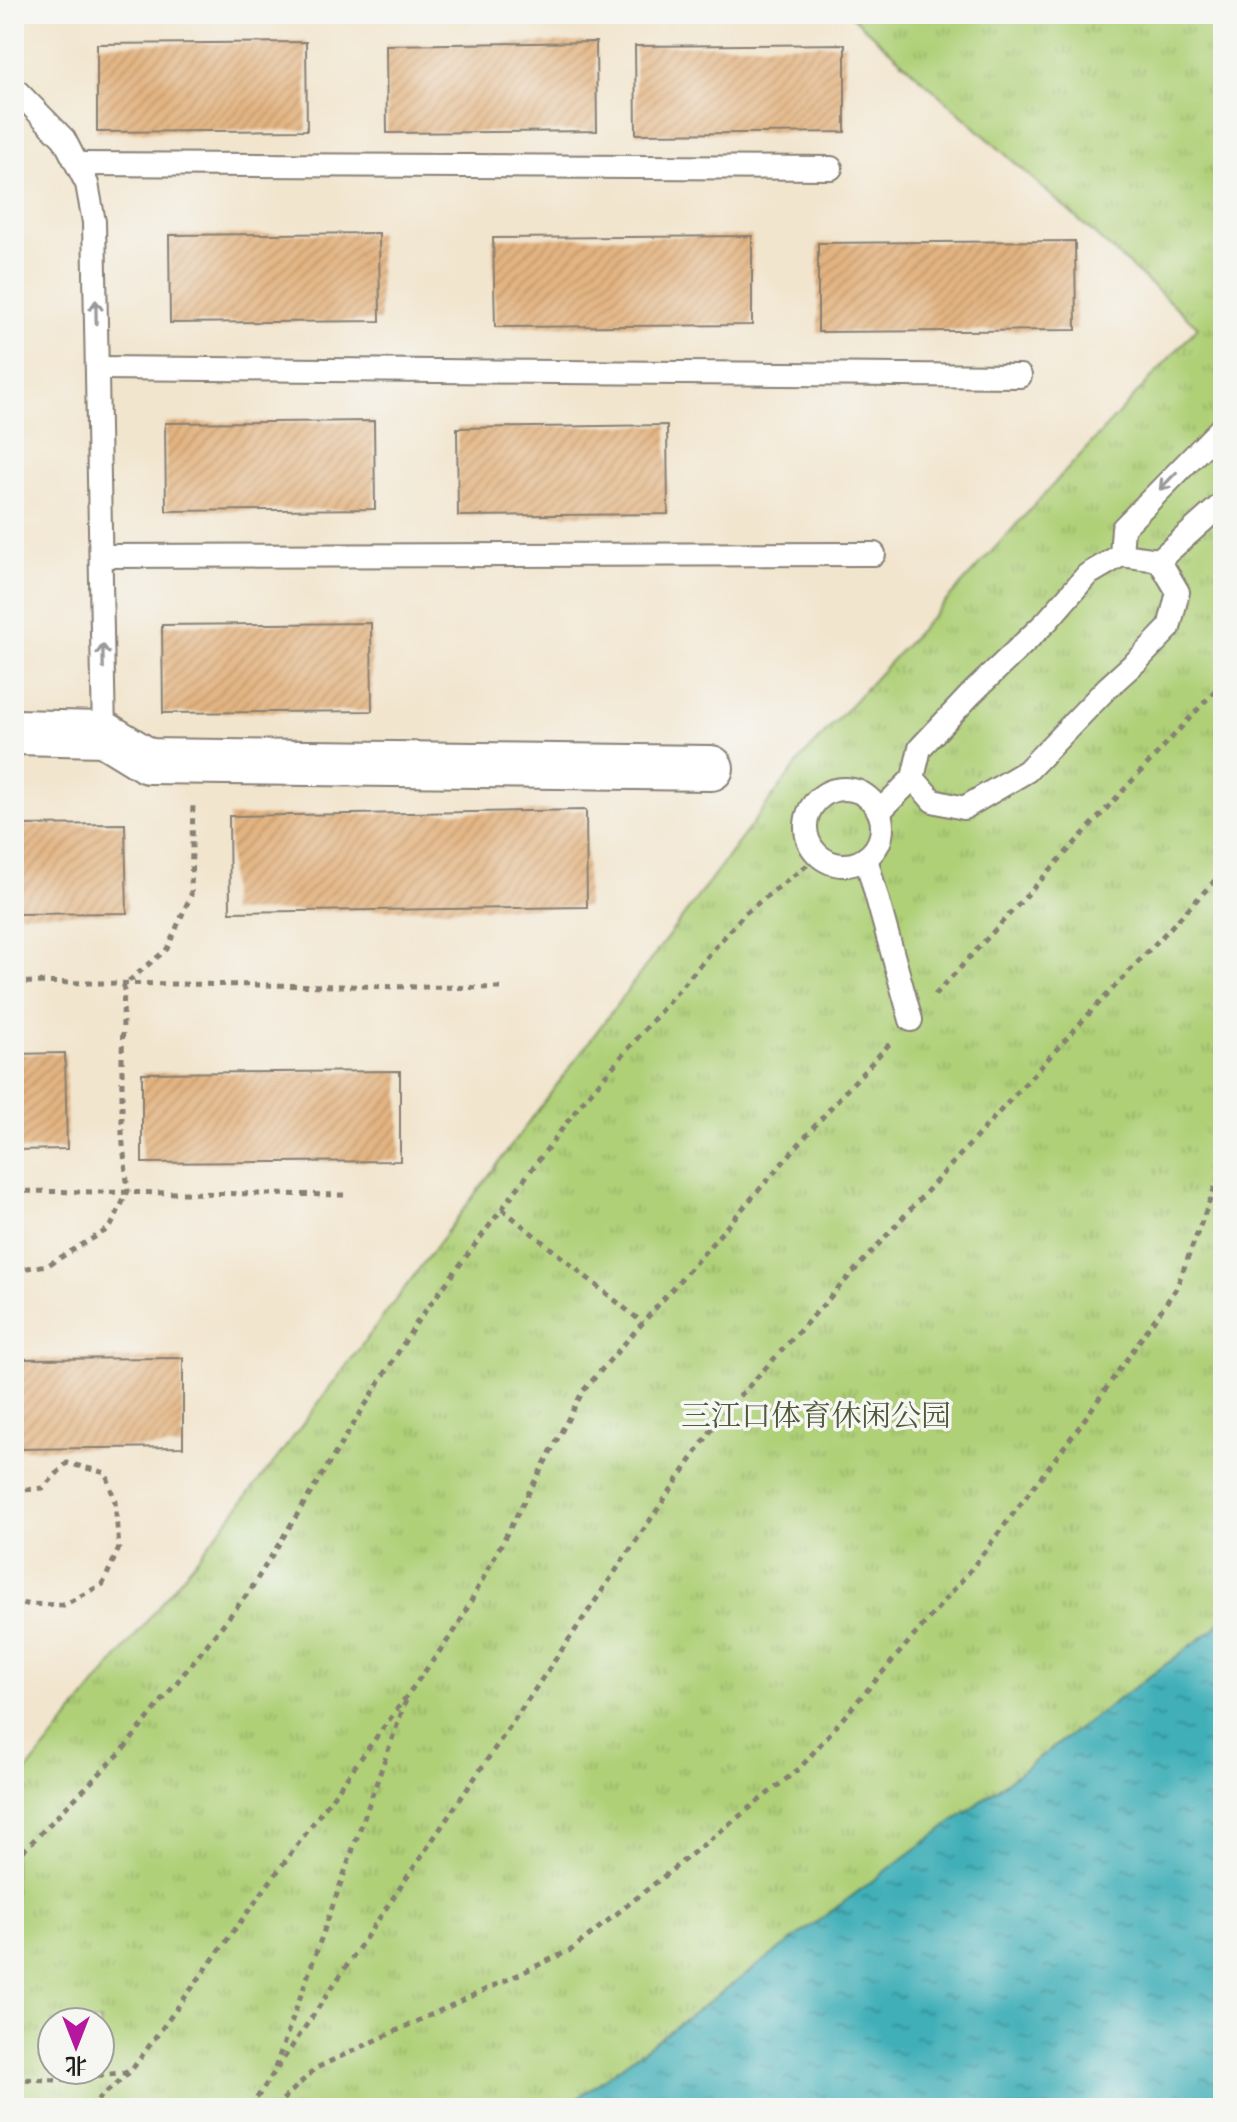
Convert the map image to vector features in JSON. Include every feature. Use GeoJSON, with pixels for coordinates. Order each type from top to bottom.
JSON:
{"type":"FeatureCollection","features":[{"type":"Feature","properties":{"kind":"street"},"geometry":{"type":"LineString","coordinates":[[14,732],[104,734],[148,761],[711,768]]}},
{"type":"Feature","properties":{"kind":"lane"},"geometry":{"type":"LineString","coordinates":[[14,88],[64,139],[87,184],[94,222],[104,734]]}},
{"type":"Feature","properties":{"kind":"lane"},"geometry":{"type":"LineString","coordinates":[[77,164],[831,168]]}},
{"type":"Feature","properties":{"kind":"lane"},"geometry":{"type":"LineString","coordinates":[[97,368],[1020,376]]}},
{"type":"Feature","properties":{"kind":"lane"},"geometry":{"type":"LineString","coordinates":[[1121,555],[1123,528],[1223,426]]}},
{"type":"Feature","properties":{"kind":"lane"},"geometry":{"type":"LineString","coordinates":[[879,812],[913,778],[920,748],[1047,621],[1087,575],[1121,555],[1159,560],[1223,503]]}},
{"type":"Feature","properties":{"kind":"lane"},"geometry":{"type":"LineString","coordinates":[[101,556],[874,554]]}},
{"type":"Feature","properties":{"kind":"lane"},"geometry":{"type":"LineString","coordinates":[[913,778],[933,801],[964,808],[1027,771],[1169,628],[1178,592],[1159,560]]}},
{"type":"Feature","properties":{"kind":"lane"},"geometry":{"type":"LineString","coordinates":[[836,789],[862,793],[879,812],[882,824],[875,849],[855,863],[842,865],[819,856],[807,836],[805,824],[815,801],[836,789]]}},
{"type":"Feature","properties":{"kind":"lane"},"geometry":{"type":"LineString","coordinates":[[866,858],[911,1020]]}},
{"type":"Feature","properties":{"kind":"path"},"geometry":{"type":"LineString","coordinates":[[88,2108],[130,2072],[456,1629],[583,1391],[841,1096],[1223,682]]}},
{"type":"Feature","properties":{"kind":"path"},"geometry":{"type":"LineString","coordinates":[[14,1270],[48,1265],[110,1228],[128,1191],[122,1135],[124,985],[167,949],[191,895],[193,761]]}},
{"type":"Feature","properties":{"kind":"path"},"geometry":{"type":"LineString","coordinates":[[14,1860],[122,1751],[249,1592],[417,1322],[580,1105],[744,914],[819,856]]}},
{"type":"Feature","properties":{"kind":"path"},"geometry":{"type":"LineString","coordinates":[[250,2108],[719,1419],[1075,1029],[1223,872]]}},
{"type":"Feature","properties":{"kind":"path"},"geometry":{"type":"LineString","coordinates":[[14,982],[504,988]]}},
{"type":"Feature","properties":{"kind":"path"},"geometry":{"type":"LineString","coordinates":[[274,2108],[316,2068],[571,1950],[800,1768],[969,1572],[1079,1427],[1176,1289],[1223,1166]]}},
{"type":"Feature","properties":{"kind":"path"},"geometry":{"type":"LineString","coordinates":[[14,1191],[347,1195]]}},
{"type":"Feature","properties":{"kind":"path"},"geometry":{"type":"LineString","coordinates":[[502,1209],[643,1323]]}},
{"type":"Feature","properties":{"kind":"path"},"geometry":{"type":"LineString","coordinates":[[14,1491],[43,1488],[67,1463],[106,1473],[115,1502],[119,1548],[103,1584],[64,1605],[14,1601]]}},
{"type":"Feature","properties":{"kind":"path"},"geometry":{"type":"LineString","coordinates":[[273,2075],[409,1692]]}},
{"type":"Feature","properties":{"kind":"path"},"geometry":{"type":"LineString","coordinates":[[14,2079],[56,2080],[130,2072]]}},
{"type":"Feature","properties":{"kind":"green space","name":"三江口体育休闲公园"},"geometry":{"type":"Polygon","coordinates":[[[849,14],[1223,14],[1223,1617],[1215,1628],[565,2108],[14,2108],[14,1787],[275,1461],[801,759],[1198,327],[849,14]]]}},
{"type":"Feature","properties":{"kind":"water"},"geometry":{"type":"Polygon","coordinates":[[[1223,1617],[1223,2108],[565,2108],[1215,1628],[1223,1617]]]}},
{"type":"Feature","properties":{"kind":"building"},"geometry":{"type":"Polygon","coordinates":[[[306,42],[307,130],[97,132],[97,44],[306,42]]]}},
{"type":"Feature","properties":{"kind":"building"},"geometry":{"type":"Polygon","coordinates":[[[596,42],[597,131],[387,133],[386,45],[596,42]]]}},
{"type":"Feature","properties":{"kind":"building"},"geometry":{"type":"Polygon","coordinates":[[[845,44],[845,132],[636,134],[635,46],[845,44]]]}},
{"type":"Feature","properties":{"kind":"building"},"geometry":{"type":"Polygon","coordinates":[[[379,233],[380,321],[170,323],[169,235],[379,233]]]}},
{"type":"Feature","properties":{"kind":"building"},"geometry":{"type":"Polygon","coordinates":[[[752,236],[752,325],[495,327],[493,238],[752,236]]]}},
{"type":"Feature","properties":{"kind":"building"},"geometry":{"type":"Polygon","coordinates":[[[1075,241],[1076,330],[818,332],[818,243],[1075,241]]]}},
{"type":"Feature","properties":{"kind":"building"},"geometry":{"type":"Polygon","coordinates":[[[374,421],[375,509],[166,511],[165,423],[374,421]]]}},
{"type":"Feature","properties":{"kind":"building"},"geometry":{"type":"Polygon","coordinates":[[[667,425],[668,514],[458,516],[457,428],[667,425]]]}},
{"type":"Feature","properties":{"kind":"building"},"geometry":{"type":"Polygon","coordinates":[[[371,623],[372,711],[163,713],[162,625],[371,623]]]}},
{"type":"Feature","properties":{"kind":"building"},"geometry":{"type":"Polygon","coordinates":[[[586,810],[587,907],[230,912],[229,816],[586,810]]]}},
{"type":"Feature","properties":{"kind":"building"},"geometry":{"type":"Polygon","coordinates":[[[125,824],[127,913],[14,914],[14,825],[125,824]]]}},
{"type":"Feature","properties":{"kind":"building"},"geometry":{"type":"Polygon","coordinates":[[[65,1053],[67,1149],[14,1150],[14,1054],[65,1053]]]}},
{"type":"Feature","properties":{"kind":"building"},"geometry":{"type":"Polygon","coordinates":[[[400,1071],[400,1161],[142,1163],[142,1073],[400,1071]]]}},
{"type":"Feature","properties":{"kind":"building"},"geometry":{"type":"Polygon","coordinates":[[[183,1358],[183,1447],[14,1449],[14,1359],[183,1358]]]}}]}
